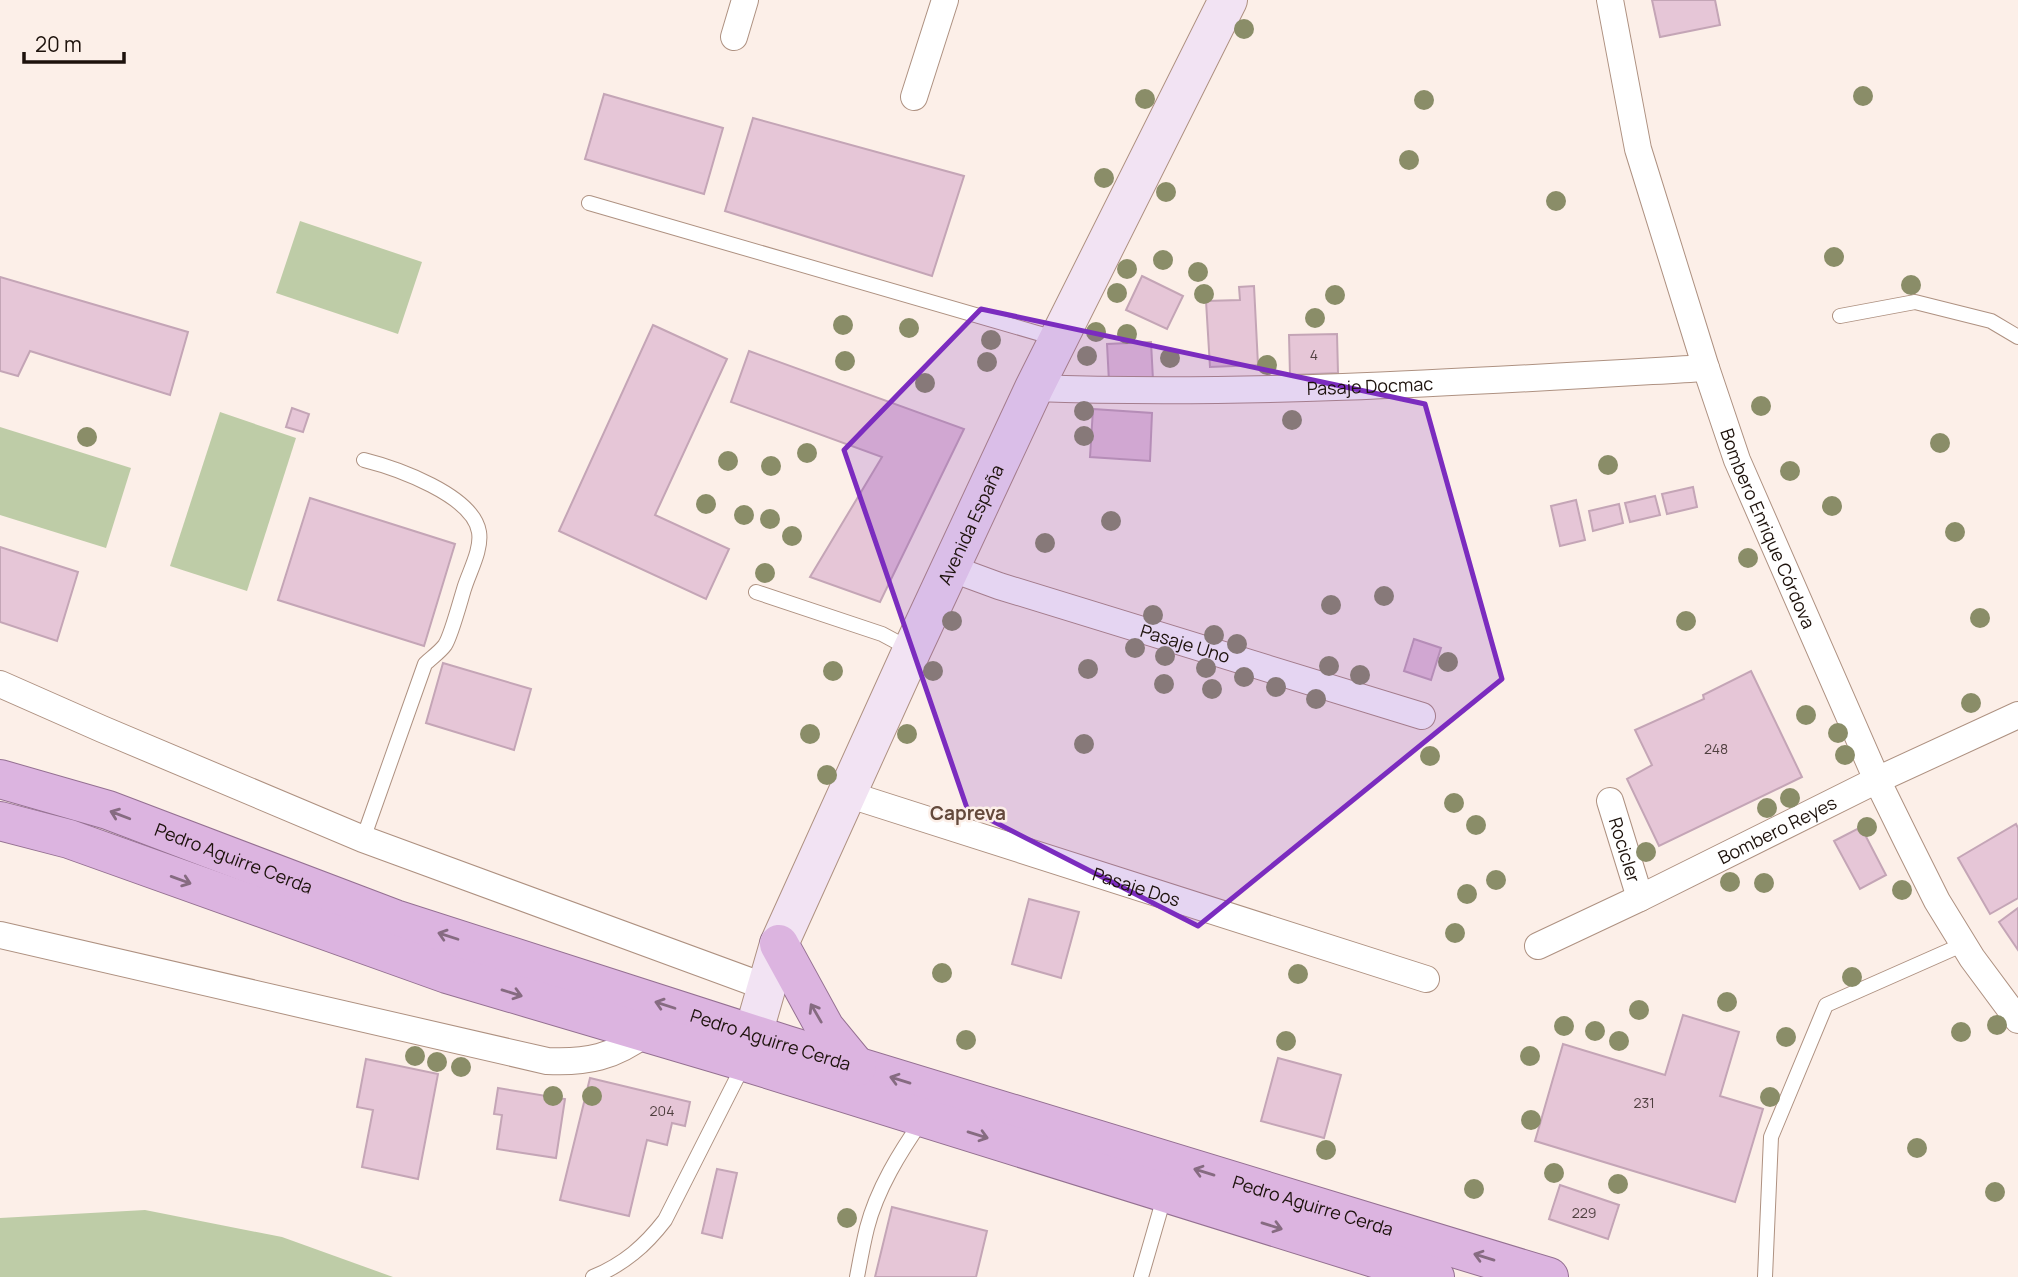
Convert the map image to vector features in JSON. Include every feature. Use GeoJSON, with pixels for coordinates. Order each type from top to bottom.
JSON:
{"type":"FeatureCollection","features":[{"type":"Feature","properties":{"kind":"highway","name":"Pedro Aguirre Cerda"},"geometry":{"type":"LineString","coordinates":[[0,779],[108,810],[395,919],[749,1048],[923,1118],[1435,1277]]}},
{"type":"Feature","properties":{"kind":"highway","name":"Pedro Aguirre Cerda"},"geometry":{"type":"LineString","coordinates":[[0,821],[69,839],[447,974],[646,1033],[858,1067],[1549,1277]]}},
{"type":"Feature","properties":{"kind":"highway"},"geometry":{"type":"LineString","coordinates":[[779,944],[821,1021],[858,1067]]}},
{"type":"Feature","properties":{"kind":"main road","name":"Avenida España"},"geometry":{"type":"LineString","coordinates":[[749,1048],[779,944],[912,650],[1034,388],[1228,0]]}},
{"type":"Feature","properties":{"kind":"street"},"geometry":{"type":"LineString","coordinates":[[734,37],[745,0]]}},
{"type":"Feature","properties":{"kind":"street"},"geometry":{"type":"LineString","coordinates":[[914,97],[944,0]]}},
{"type":"Feature","properties":{"kind":"street","name":"Bombero Enrique Córdova"},"geometry":{"type":"LineString","coordinates":[[1611,0],[1638,149],[1737,460],[1877,780],[1937,901],[2018,1020]]}},
{"type":"Feature","properties":{"kind":"street","name":"Pasaje Docmac"},"geometry":{"type":"LineString","coordinates":[[1034,388],[1091,390],[1368,387],[1706,368]]}},
{"type":"Feature","properties":{"kind":"street","name":"Pasaje Uno"},"geometry":{"type":"LineString","coordinates":[[950,568],[999,586],[1422,716]]}},
{"type":"Feature","properties":{"kind":"street"},"geometry":{"type":"LineString","coordinates":[[0,684],[363,839],[766,987]]}},
{"type":"Feature","properties":{"kind":"street","name":"Bombero Reyes"},"geometry":{"type":"LineString","coordinates":[[1538,946],[1877,780],[2018,715]]}},
{"type":"Feature","properties":{"kind":"street","name":"Pasaje Dos"},"geometry":{"type":"LineString","coordinates":[[847,794],[1426,979]]}},
{"type":"Feature","properties":{"kind":"street","name":"Rocicler"},"geometry":{"type":"LineString","coordinates":[[1610,801],[1640,898]]}},
{"type":"Feature","properties":{"kind":"street"},"geometry":{"type":"LineString","coordinates":[[0,935],[547,1061],[589,1060],[609,1055],[646,1033]]}},
{"type":"Feature","properties":{"kind":"lane"},"geometry":{"type":"LineString","coordinates":[[589,203],[1059,339]]}},
{"type":"Feature","properties":{"kind":"lane"},"geometry":{"type":"LineString","coordinates":[[1840,316],[1915,302],[1991,321],[2018,337]]}},
{"type":"Feature","properties":{"kind":"lane"},"geometry":{"type":"LineString","coordinates":[[363,839],[425,664],[445,644],[479,540],[476,522],[470,513],[440,490],[391,467],[364,460]]}},
{"type":"Feature","properties":{"kind":"lane"},"geometry":{"type":"LineString","coordinates":[[756,593],[882,634],[912,650]]}},
{"type":"Feature","properties":{"kind":"lane"},"geometry":{"type":"LineString","coordinates":[[1765,1277],[1772,1137],[1826,1006],[1964,944]]}},
{"type":"Feature","properties":{"kind":"lane"},"geometry":{"type":"LineString","coordinates":[[593,1277],[633,1256],[665,1220],[749,1048]]}},
{"type":"Feature","properties":{"kind":"lane"},"geometry":{"type":"LineString","coordinates":[[857,1277],[867,1226],[879,1197],[897,1160],[923,1118]]}},
{"type":"Feature","properties":{"kind":"lane"},"geometry":{"type":"LineString","coordinates":[[1141,1277],[1165,1193]]}},
{"type":"Feature","properties":{"kind":"highlighted area"},"geometry":{"type":"Polygon","coordinates":[[[981,309],[1425,404],[1502,679],[1198,926],[967,808],[844,450],[981,309]]]}},
{"type":"Feature","properties":{"kind":"green space"},"geometry":{"type":"Polygon","coordinates":[[[300,221],[422,262],[398,334],[276,293],[300,221]]]}},
{"type":"Feature","properties":{"kind":"green space"},"geometry":{"type":"Polygon","coordinates":[[[220,412],[296,438],[247,591],[170,566],[220,412]]]}},
{"type":"Feature","properties":{"kind":"green space"},"geometry":{"type":"Polygon","coordinates":[[[0,427],[131,468],[106,548],[0,515],[0,427]]]}},
{"type":"Feature","properties":{"kind":"green space"},"geometry":{"type":"Polygon","coordinates":[[[145,1210],[282,1237],[393,1277],[0,1277],[0,1218],[145,1210]]]}},
{"type":"Feature","properties":{"kind":"building"},"geometry":{"type":"Polygon","coordinates":[[[1652,0],[1715,0],[1720,25],[1660,37],[1652,0]]]}},
{"type":"Feature","properties":{"kind":"building"},"geometry":{"type":"Polygon","coordinates":[[[604,94],[723,128],[704,194],[585,159],[604,94]]]}},
{"type":"Feature","properties":{"kind":"building"},"geometry":{"type":"Polygon","coordinates":[[[753,118],[964,176],[932,276],[725,211],[753,118]]]}},
{"type":"Feature","properties":{"kind":"building"},"geometry":{"type":"Polygon","coordinates":[[[1142,276],[1183,296],[1167,329],[1126,310],[1142,276]]]}},
{"type":"Feature","properties":{"kind":"building"},"geometry":{"type":"Polygon","coordinates":[[[0,277],[188,332],[170,395],[30,351],[18,376],[0,371],[0,277]]]}},
{"type":"Feature","properties":{"kind":"building"},"geometry":{"type":"Polygon","coordinates":[[[1254,286],[1258,365],[1210,367],[1206,301],[1240,300],[1239,287],[1254,286]]]}},
{"type":"Feature","properties":{"kind":"building"},"geometry":{"type":"Polygon","coordinates":[[[653,325],[727,359],[655,515],[729,549],[706,599],[559,531],[653,325]]]}},
{"type":"Feature","properties":{"kind":"building"},"geometry":{"type":"Polygon","coordinates":[[[1337,334],[1338,373],[1290,375],[1289,335],[1337,334]]]}},
{"type":"Feature","properties":{"kind":"building"},"geometry":{"type":"Polygon","coordinates":[[[1151,342],[1153,380],[1109,382],[1107,344],[1151,342]]]}},
{"type":"Feature","properties":{"kind":"building"},"geometry":{"type":"Polygon","coordinates":[[[749,351],[964,429],[880,602],[810,577],[882,457],[731,402],[749,351]]]}},
{"type":"Feature","properties":{"kind":"building"},"geometry":{"type":"Polygon","coordinates":[[[292,408],[309,414],[303,432],[286,427],[292,408]]]}},
{"type":"Feature","properties":{"kind":"building"},"geometry":{"type":"Polygon","coordinates":[[[1093,409],[1152,413],[1150,461],[1090,457],[1093,409]]]}},
{"type":"Feature","properties":{"kind":"building"},"geometry":{"type":"Polygon","coordinates":[[[1693,487],[1697,507],[1667,514],[1662,494],[1693,487]]]}},
{"type":"Feature","properties":{"kind":"building"},"geometry":{"type":"Polygon","coordinates":[[[1655,496],[1660,515],[1630,522],[1625,503],[1655,496]]]}},
{"type":"Feature","properties":{"kind":"building"},"geometry":{"type":"Polygon","coordinates":[[[310,498],[455,544],[424,646],[278,600],[310,498]]]}},
{"type":"Feature","properties":{"kind":"building"},"geometry":{"type":"Polygon","coordinates":[[[1576,500],[1585,540],[1560,546],[1551,506],[1576,500]]]}},
{"type":"Feature","properties":{"kind":"building"},"geometry":{"type":"Polygon","coordinates":[[[1619,504],[1623,523],[1593,531],[1589,511],[1619,504]]]}},
{"type":"Feature","properties":{"kind":"building"},"geometry":{"type":"Polygon","coordinates":[[[0,547],[78,572],[57,641],[0,622],[0,547]]]}},
{"type":"Feature","properties":{"kind":"building"},"geometry":{"type":"Polygon","coordinates":[[[1414,639],[1441,648],[1431,680],[1404,671],[1414,639]]]}},
{"type":"Feature","properties":{"kind":"building"},"geometry":{"type":"Polygon","coordinates":[[[443,663],[531,689],[514,750],[426,723],[443,663]]]}},
{"type":"Feature","properties":{"kind":"building"},"geometry":{"type":"Polygon","coordinates":[[[1751,671],[1802,777],[1659,846],[1627,779],[1652,765],[1635,730],[1704,699],[1703,695],[1751,671]]]}},
{"type":"Feature","properties":{"kind":"building"},"geometry":{"type":"Polygon","coordinates":[[[2016,824],[2018,898],[1990,914],[1958,858],[2016,824]]]}},
{"type":"Feature","properties":{"kind":"building"},"geometry":{"type":"Polygon","coordinates":[[[1861,827],[1886,875],[1860,889],[1834,841],[1861,827]]]}},
{"type":"Feature","properties":{"kind":"building"},"geometry":{"type":"Polygon","coordinates":[[[1029,899],[1079,912],[1061,978],[1012,964],[1029,899]]]}},
{"type":"Feature","properties":{"kind":"building"},"geometry":{"type":"Polygon","coordinates":[[[2018,908],[2018,950],[1999,922],[2018,908]]]}},
{"type":"Feature","properties":{"kind":"building"},"geometry":{"type":"Polygon","coordinates":[[[1683,1015],[1739,1032],[1720,1096],[1763,1109],[1735,1202],[1535,1141],[1563,1044],[1665,1075],[1683,1015]]]}},
{"type":"Feature","properties":{"kind":"building"},"geometry":{"type":"Polygon","coordinates":[[[1278,1058],[1341,1075],[1324,1138],[1261,1121],[1278,1058]]]}},
{"type":"Feature","properties":{"kind":"building"},"geometry":{"type":"Polygon","coordinates":[[[366,1059],[438,1074],[418,1179],[362,1167],[373,1110],[357,1107],[366,1059]]]}},
{"type":"Feature","properties":{"kind":"building"},"geometry":{"type":"Polygon","coordinates":[[[590,1078],[690,1102],[685,1126],[672,1123],[667,1145],[647,1140],[629,1216],[560,1200],[590,1078]]]}},
{"type":"Feature","properties":{"kind":"building"},"geometry":{"type":"Polygon","coordinates":[[[498,1088],[565,1099],[556,1158],[497,1149],[502,1115],[494,1114],[498,1088]]]}},
{"type":"Feature","properties":{"kind":"building"},"geometry":{"type":"Polygon","coordinates":[[[717,1169],[737,1173],[722,1238],[702,1233],[717,1169]]]}},
{"type":"Feature","properties":{"kind":"building"},"geometry":{"type":"Polygon","coordinates":[[[1560,1185],[1619,1205],[1608,1239],[1549,1219],[1560,1185]]]}},
{"type":"Feature","properties":{"kind":"building"},"geometry":{"type":"Polygon","coordinates":[[[892,1207],[987,1231],[976,1277],[875,1277],[892,1207]]]}},
{"type":"Feature","properties":{"kind":"district","name":"Capreva"},"geometry":{"type":"Point","coordinates":[968,813]}}]}
